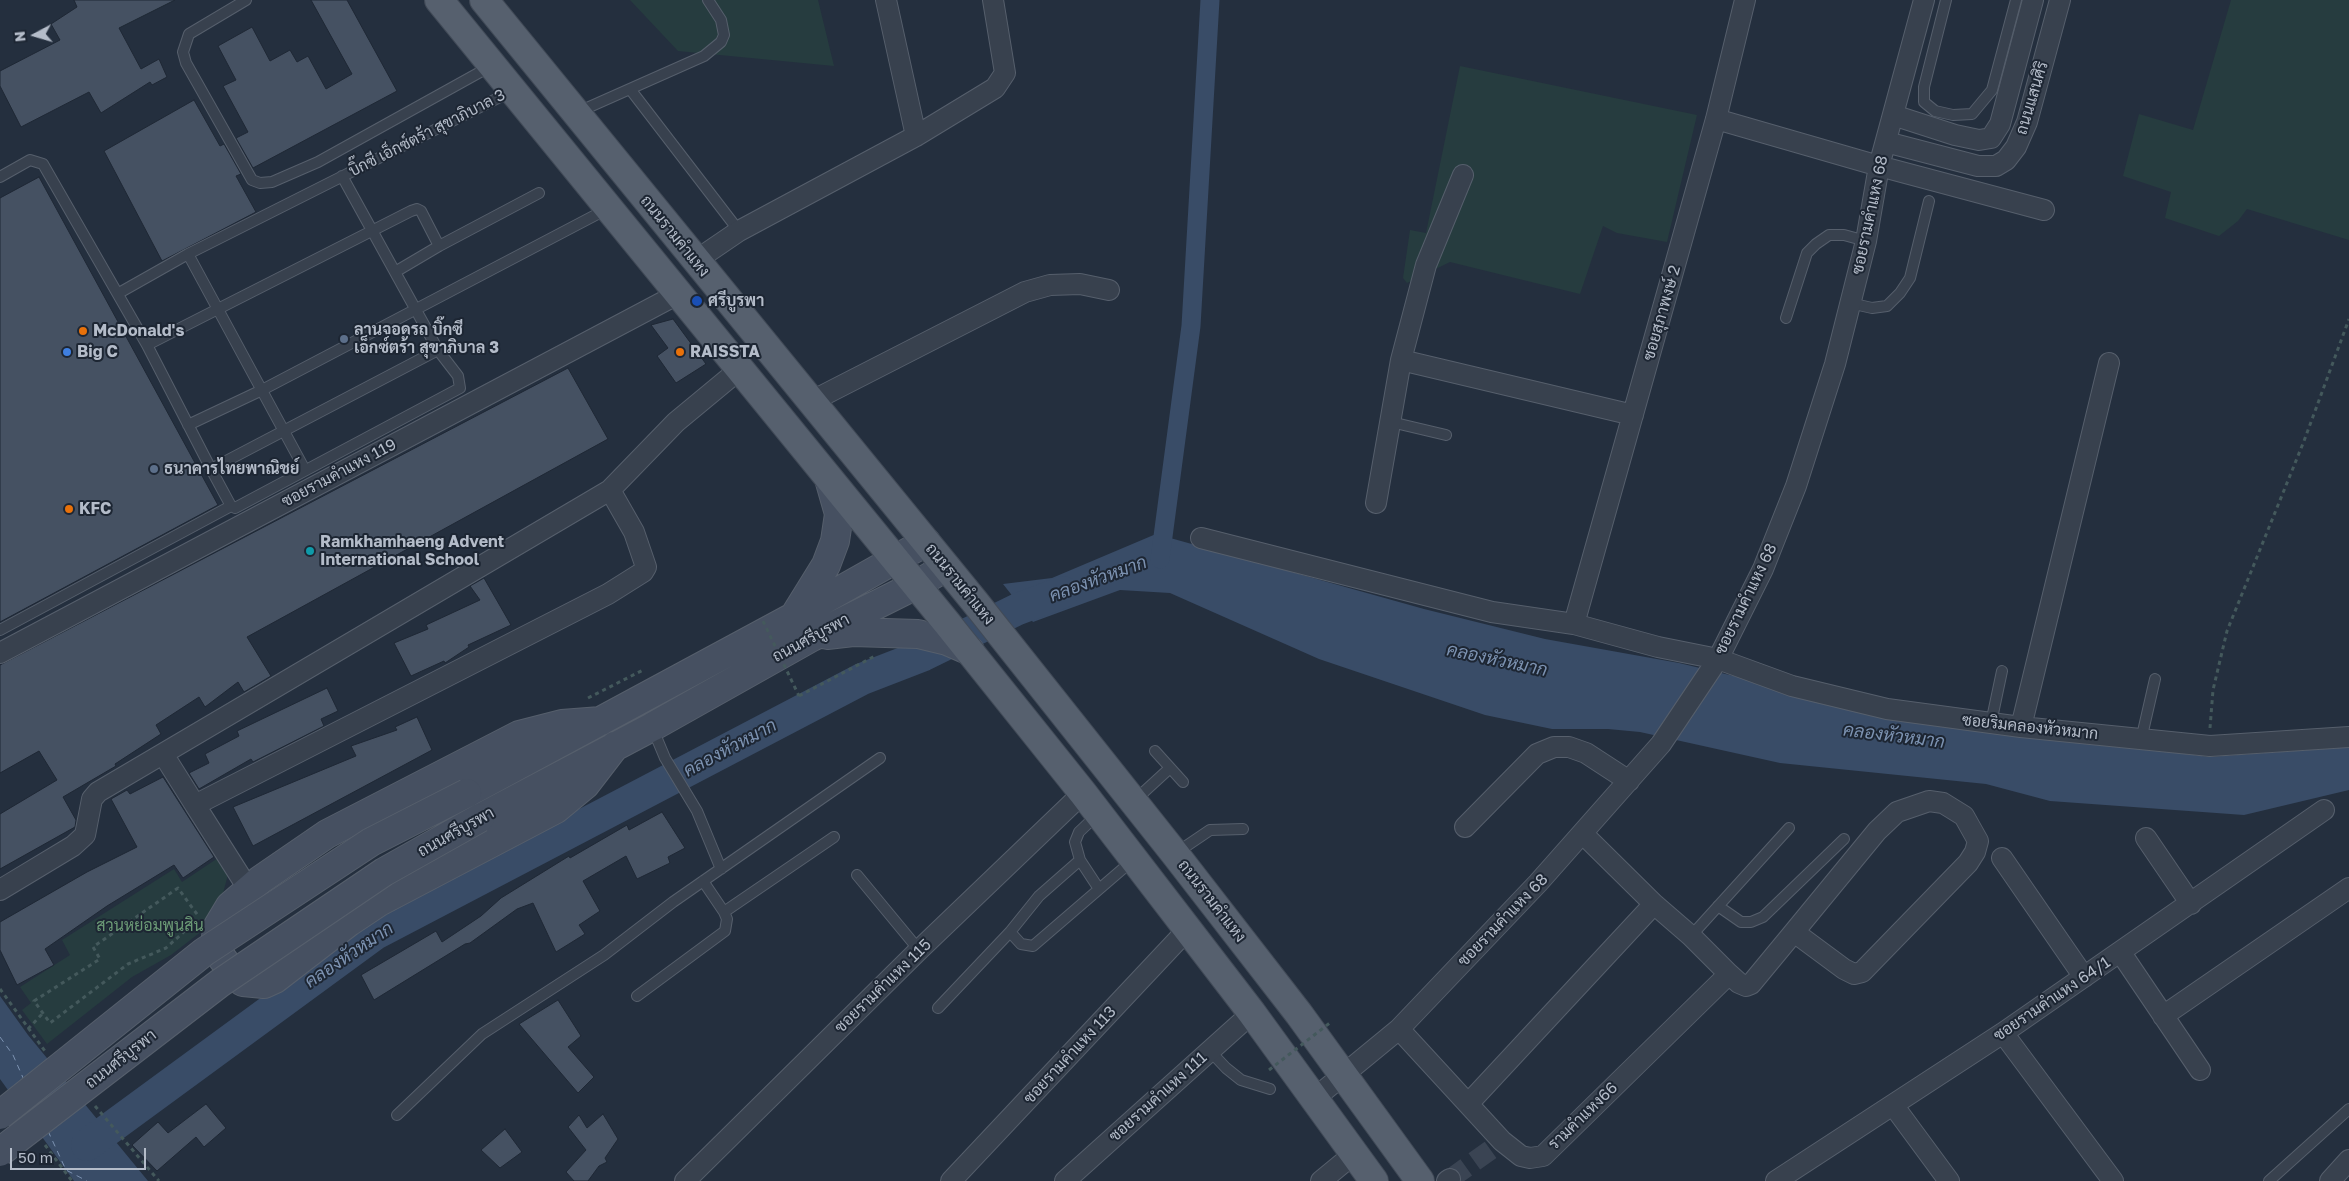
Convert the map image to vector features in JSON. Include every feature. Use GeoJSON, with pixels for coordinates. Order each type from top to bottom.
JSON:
{"type":"FeatureCollection","features":[{"type":"Feature","properties":{"kind":"main road"},"geometry":{"type":"LineString","coordinates":[[439,0],[970,651],[1252,1013],[1374,1181]]}},
{"type":"Feature","properties":{"kind":"main road","name":"ถนนรามคำแหง"},"geometry":{"type":"LineString","coordinates":[[484,0],[575,114],[975,602],[1134,802],[1343,1073],[1420,1181]]}},
{"type":"Feature","properties":{"kind":"street"},"geometry":{"type":"LineString","coordinates":[[886,0],[916,136]]}},
{"type":"Feature","properties":{"kind":"street"},"geometry":{"type":"LineString","coordinates":[[695,261],[739,231],[916,136],[995,88],[1004,73],[993,0]]}},
{"type":"Feature","properties":{"kind":"street","name":"ซอยสุภาพงษ์ 2"},"geometry":{"type":"LineString","coordinates":[[1574,624],[1716,119],[1745,0]]}},
{"type":"Feature","properties":{"kind":"street","name":"ซอยรามคำแหง 68"},"geometry":{"type":"LineString","coordinates":[[1315,1098],[1343,1073],[1399,1029],[1583,834],[1661,744],[1715,663],[1763,568],[1796,486],[1835,364],[1866,241],[1879,166],[1924,0]]}},
{"type":"Feature","properties":{"kind":"street","name":"ถนนแสนศิริ"},"geometry":{"type":"LineString","coordinates":[[1979,140],[1991,138],[2000,124],[2034,0]]}},
{"type":"Feature","properties":{"kind":"street","name":"ถนนแสนศิริ"},"geometry":{"type":"LineString","coordinates":[[1984,166],[1996,166],[2006,160],[2016,147],[2027,122],[2060,0]]}},
{"type":"Feature","properties":{"kind":"street"},"geometry":{"type":"LineString","coordinates":[[1886,142],[1984,166],[1979,140],[1955,135],[1893,115]]}},
{"type":"Feature","properties":{"kind":"street"},"geometry":{"type":"LineString","coordinates":[[1716,119],[1879,166],[2044,210]]}},
{"type":"Feature","properties":{"kind":"street"},"geometry":{"type":"LineString","coordinates":[[1376,503],[1401,360],[1424,271],[1463,175]]}},
{"type":"Feature","properties":{"kind":"street"},"geometry":{"type":"LineString","coordinates":[[810,402],[1024,292],[1050,285],[1080,284],[1109,290]]}},
{"type":"Feature","properties":{"kind":"street","name":"ซอยรามคำแหง 119"},"geometry":{"type":"LineString","coordinates":[[0,653],[678,294]]}},
{"type":"Feature","properties":{"kind":"street"},"geometry":{"type":"LineString","coordinates":[[1401,360],[1633,415]]}},
{"type":"Feature","properties":{"kind":"street"},"geometry":{"type":"LineString","coordinates":[[2021,726],[2109,363]]}},
{"type":"Feature","properties":{"kind":"street"},"geometry":{"type":"LineString","coordinates":[[0,890],[73,846],[84,835],[92,799],[98,792],[610,490],[676,422],[740,368]]}},
{"type":"Feature","properties":{"kind":"street"},"geometry":{"type":"LineString","coordinates":[[829,479],[839,514],[835,541],[803,626],[853,632],[881,643],[918,634],[947,641],[970,651]]}},
{"type":"Feature","properties":{"kind":"street"},"geometry":{"type":"LineString","coordinates":[[195,805],[271,768],[608,594],[643,572],[646,562],[634,532],[610,490]]}},
{"type":"Feature","properties":{"kind":"street","name":"ซอยริมคลองหัวหมาก"},"geometry":{"type":"LineString","coordinates":[[1201,538],[1492,612],[1574,624],[1792,686],[1887,709],[1991,723],[2210,746],[2349,737]]}},
{"type":"Feature","properties":{"kind":"street","name":"ถนนศรีบูรพา"},"geometry":{"type":"LineString","coordinates":[[0,1152],[220,983],[384,872],[652,726],[926,542]]}},
{"type":"Feature","properties":{"kind":"street","name":"ถนนศรีบูรพา"},"geometry":{"type":"LineString","coordinates":[[0,1115],[204,952],[371,842],[601,721],[803,626],[916,585],[946,567]]}},
{"type":"Feature","properties":{"kind":"street"},"geometry":{"type":"LineString","coordinates":[[601,721],[542,728],[501,743],[327,834],[290,858],[230,906],[218,926],[217,949],[236,977],[253,984],[264,984],[275,979],[348,922],[379,902],[556,809],[585,785],[615,746]]}},
{"type":"Feature","properties":{"kind":"street"},"geometry":{"type":"LineString","coordinates":[[1465,827],[1537,754],[1554,747],[1569,747],[1586,753],[1629,781]]}},
{"type":"Feature","properties":{"kind":"street"},"geometry":{"type":"LineString","coordinates":[[163,754],[249,890]]}},
{"type":"Feature","properties":{"kind":"street"},"geometry":{"type":"LineString","coordinates":[[1583,834],[1654,904],[1691,936],[1739,983],[1751,984],[1877,831],[1897,812],[1928,801],[1943,803],[1964,816],[1978,841],[1976,852],[1968,863],[1862,972],[1854,974],[1844,969],[1794,932]]}},
{"type":"Feature","properties":{"kind":"street","name":"ซอยรามคำแหง 115"},"geometry":{"type":"LineString","coordinates":[[685,1181],[919,950],[1091,804]]}},
{"type":"Feature","properties":{"kind":"street","name":"ซอยรามคำแหง 64/1"},"geometry":{"type":"LineString","coordinates":[[1781,1180],[2121,953],[2324,810]]}},
{"type":"Feature","properties":{"kind":"street"},"geometry":{"type":"LineString","coordinates":[[2146,838],[2191,904]]}},
{"type":"Feature","properties":{"kind":"street"},"geometry":{"type":"LineString","coordinates":[[2002,858],[2084,977]]}},
{"type":"Feature","properties":{"kind":"street"},"geometry":{"type":"LineString","coordinates":[[2164,1016],[2349,888]]}},
{"type":"Feature","properties":{"kind":"street"},"geometry":{"type":"LineString","coordinates":[[1468,1104],[1654,904]]}},
{"type":"Feature","properties":{"kind":"street","name":"ซอยรามคำแหง 113"},"geometry":{"type":"LineString","coordinates":[[952,1181],[1188,930]]}},
{"type":"Feature","properties":{"kind":"street"},"geometry":{"type":"LineString","coordinates":[[2121,953],[2200,1070]]}},
{"type":"Feature","properties":{"kind":"street","name":"รามคำแหง66"},"geometry":{"type":"LineString","coordinates":[[1399,1029],[1501,1142],[1521,1156],[1530,1158],[1542,1156],[1729,974]]}},
{"type":"Feature","properties":{"kind":"street","name":"ซอยรามคำแหง 111"},"geometry":{"type":"LineString","coordinates":[[1065,1181],[1252,1013]]}},
{"type":"Feature","properties":{"kind":"street"},"geometry":{"type":"LineString","coordinates":[[2003,1033],[2113,1181]]}},
{"type":"Feature","properties":{"kind":"street"},"geometry":{"type":"LineString","coordinates":[[1893,1105],[1948,1181]]}},
{"type":"Feature","properties":{"kind":"street"},"geometry":{"type":"LineString","coordinates":[[1321,1181],[1355,1153]]}},
{"type":"Feature","properties":{"kind":"street"},"geometry":{"type":"LineString","coordinates":[[2330,1181],[2349,1160]]}},
{"type":"Feature","properties":{"kind":"lane"},"geometry":{"type":"LineString","coordinates":[[246,0],[189,34],[183,52],[186,62],[252,180],[260,183],[272,182],[318,162],[492,65]]}},
{"type":"Feature","properties":{"kind":"lane"},"geometry":{"type":"LineString","coordinates":[[575,114],[704,56],[721,42],[724,35],[721,20],[708,0]]}},
{"type":"Feature","properties":{"kind":"lane"},"geometry":{"type":"LineString","coordinates":[[1946,0],[1924,87],[1924,102],[1936,111],[1953,115],[1972,114],[1992,90],[2016,0]]}},
{"type":"Feature","properties":{"kind":"lane"},"geometry":{"type":"LineString","coordinates":[[630,89],[739,231]]}},
{"type":"Feature","properties":{"kind":"lane","name":"บิ๊กซี เอ็กซ์ตร้า สุขาภิบาล 3"},"geometry":{"type":"LineString","coordinates":[[119,294],[188,254],[512,90]]}},
{"type":"Feature","properties":{"kind":"lane"},"geometry":{"type":"LineString","coordinates":[[0,177],[30,160],[43,164],[119,294],[210,469],[232,506]]}},
{"type":"Feature","properties":{"kind":"lane","name":"บิ๊กซี เอ็กซ์ตร้า สุขาภิบาล 3"},"geometry":{"type":"LineString","coordinates":[[0,630],[232,506],[235,508],[460,388],[458,376],[438,350],[342,176]]}},
{"type":"Feature","properties":{"kind":"lane"},"geometry":{"type":"LineString","coordinates":[[395,272],[439,246],[539,193]]}},
{"type":"Feature","properties":{"kind":"lane"},"geometry":{"type":"LineString","coordinates":[[1850,303],[1872,308],[1887,306],[1900,293],[1910,278],[1929,201]]}},
{"type":"Feature","properties":{"kind":"lane"},"geometry":{"type":"LineString","coordinates":[[188,425],[262,390],[608,208]]}},
{"type":"Feature","properties":{"kind":"lane"},"geometry":{"type":"LineString","coordinates":[[147,345],[217,308],[417,209],[421,211],[439,246]]}},
{"type":"Feature","properties":{"kind":"lane"},"geometry":{"type":"LineString","coordinates":[[1786,318],[1808,253],[1816,244],[1829,235],[1844,235],[1866,241]]}},
{"type":"Feature","properties":{"kind":"lane"},"geometry":{"type":"LineString","coordinates":[[188,254],[305,470]]}},
{"type":"Feature","properties":{"kind":"lane"},"geometry":{"type":"LineString","coordinates":[[210,469],[438,350]]}},
{"type":"Feature","properties":{"kind":"lane"},"geometry":{"type":"LineString","coordinates":[[1391,422],[1446,435]]}},
{"type":"Feature","properties":{"kind":"lane"},"geometry":{"type":"LineString","coordinates":[[1991,723],[2002,671]]}},
{"type":"Feature","properties":{"kind":"lane"},"geometry":{"type":"LineString","coordinates":[[2141,740],[2155,679]]}},
{"type":"Feature","properties":{"kind":"lane"},"geometry":{"type":"LineString","coordinates":[[652,726],[665,758],[697,811],[721,869]]}},
{"type":"Feature","properties":{"kind":"lane"},"geometry":{"type":"LineString","coordinates":[[1155,751],[1182,782]]}},
{"type":"Feature","properties":{"kind":"lane"},"geometry":{"type":"LineString","coordinates":[[397,1116],[482,1034],[604,955],[703,881],[880,758]]}},
{"type":"Feature","properties":{"kind":"lane"},"geometry":{"type":"LineString","coordinates":[[1134,802],[1170,768]]}},
{"type":"Feature","properties":{"kind":"lane"},"geometry":{"type":"LineString","coordinates":[[1091,804],[1075,842],[1080,860],[1099,889]]}},
{"type":"Feature","properties":{"kind":"lane"},"geometry":{"type":"LineString","coordinates":[[1691,936],[1789,828]]}},
{"type":"Feature","properties":{"kind":"lane"},"geometry":{"type":"LineString","coordinates":[[1175,854],[1210,830],[1243,829]]}},
{"type":"Feature","properties":{"kind":"lane"},"geometry":{"type":"LineString","coordinates":[[724,912],[834,837]]}},
{"type":"Feature","properties":{"kind":"lane"},"geometry":{"type":"LineString","coordinates":[[1718,906],[1741,922],[1751,922],[1763,917],[1844,840]]}},
{"type":"Feature","properties":{"kind":"lane"},"geometry":{"type":"LineString","coordinates":[[938,1008],[1010,932],[1039,896],[1080,860]]}},
{"type":"Feature","properties":{"kind":"lane"},"geometry":{"type":"LineString","coordinates":[[1010,932],[1021,944],[1033,946],[1134,860]]}},
{"type":"Feature","properties":{"kind":"lane"},"geometry":{"type":"LineString","coordinates":[[857,875],[919,950]]}},
{"type":"Feature","properties":{"kind":"lane"},"geometry":{"type":"LineString","coordinates":[[637,996],[724,931],[727,919],[703,881]]}},
{"type":"Feature","properties":{"kind":"lane"},"geometry":{"type":"LineString","coordinates":[[1210,1051],[1241,1080],[1270,1089]]}},
{"type":"Feature","properties":{"kind":"lane"},"geometry":{"type":"LineString","coordinates":[[2269,1181],[2349,1109]]}},
{"type":"Feature","properties":{"kind":"path"},"geometry":{"type":"LineString","coordinates":[[2210,746],[2213,690],[2227,631],[2300,450],[2349,319]]}},
{"type":"Feature","properties":{"kind":"path"},"geometry":{"type":"LineString","coordinates":[[763,621],[799,696],[881,643]]}},
{"type":"Feature","properties":{"kind":"path"},"geometry":{"type":"LineString","coordinates":[[178,888],[200,917],[166,948],[128,964],[50,1023],[43,1013],[34,1001],[100,959],[93,947],[178,888]]}},
{"type":"Feature","properties":{"kind":"path"},"geometry":{"type":"LineString","coordinates":[[28,1030],[43,1013]]}},
{"type":"Feature","properties":{"kind":"path"},"geometry":{"type":"LineString","coordinates":[[1269,1070],[1331,1022]]}},
{"type":"Feature","properties":{"kind":"path"},"geometry":{"type":"LineString","coordinates":[[107,1119],[159,1181]]}},
{"type":"Feature","properties":{"kind":"path"},"geometry":{"type":"LineString","coordinates":[[66,1170],[70,1174],[68,1175]]}},
{"type":"Feature","properties":{"kind":"green space"},"geometry":{"type":"Polygon","coordinates":[[[630,0],[818,0],[834,66],[678,51],[630,0]]]}},
{"type":"Feature","properties":{"kind":"green space"},"geometry":{"type":"Polygon","coordinates":[[[2231,0],[2349,0],[2349,240],[2247,209],[2238,221],[2219,236],[2165,218],[2171,192],[2123,176],[2139,114],[2193,130],[2231,0]]]}},
{"type":"Feature","properties":{"kind":"green space"},"geometry":{"type":"Polygon","coordinates":[[[1460,66],[1697,115],[1667,242],[1617,233],[1603,226],[1580,294],[1450,262],[1407,283],[1403,278],[1410,230],[1426,233],[1460,66]]]}},
{"type":"Feature","properties":{"kind":"green space","name":"สวนหย่อมพูนสิน"},"geometry":{"type":"Polygon","coordinates":[[[221,856],[229,871],[223,893],[202,931],[171,955],[132,977],[47,1044],[22,1010],[31,1003],[20,987],[70,955],[62,940],[174,869],[182,882],[221,856]]]}},
{"type":"Feature","properties":{"kind":"water"},"geometry":{"type":"Polygon","coordinates":[[[1156,534],[1424,609],[1545,639],[1679,663],[1776,686],[2043,735],[2209,757],[2349,747],[2349,790],[2244,815],[2050,801],[1986,784],[1780,763],[1640,732],[1608,729],[1552,729],[1485,715],[1319,659],[1170,593],[1120,590],[1033,622],[1003,584],[1052,578],[1156,534]]]}},
{"type":"Feature","properties":{"kind":"water"},"geometry":{"type":"Polygon","coordinates":[[[0,996],[28,1035],[148,1181],[74,1181],[0,1079],[0,996]]]}},
{"type":"Feature","properties":{"kind":"building"},"geometry":{"type":"Polygon","coordinates":[[[74,0],[175,0],[119,28],[141,69],[159,59],[167,77],[152,85],[150,82],[101,113],[89,92],[21,127],[0,86],[0,71],[60,40],[51,24],[77,7],[74,0]]]}},
{"type":"Feature","properties":{"kind":"building"},"geometry":{"type":"Polygon","coordinates":[[[311,0],[347,0],[397,91],[253,168],[236,138],[248,132],[223,86],[236,80],[218,46],[252,27],[270,61],[290,50],[297,62],[308,56],[326,89],[352,74],[311,0]]]}},
{"type":"Feature","properties":{"kind":"building"},"geometry":{"type":"Polygon","coordinates":[[[194,100],[220,146],[224,144],[241,174],[236,176],[256,212],[162,261],[104,151],[194,100]]]}},
{"type":"Feature","properties":{"kind":"building","name":"Big C"},"geometry":{"type":"Polygon","coordinates":[[[39,177],[218,505],[0,622],[0,198],[39,177]]]}},
{"type":"Feature","properties":{"kind":"building","name":"RAISSTA"},"geometry":{"type":"Polygon","coordinates":[[[673,319],[706,364],[676,383],[657,356],[668,348],[651,325],[673,319]]]}},
{"type":"Feature","properties":{"kind":"building","name":"Ramkhamhaeng Advent International School"},"geometry":{"type":"Polygon","coordinates":[[[568,368],[608,439],[247,637],[271,676],[244,692],[238,682],[205,707],[199,697],[156,725],[161,734],[115,764],[116,766],[63,797],[76,820],[75,827],[0,869],[0,814],[57,780],[39,751],[0,773],[0,665],[568,368]]]}},
{"type":"Feature","properties":{"kind":"building"},"geometry":{"type":"Polygon","coordinates":[[[484,578],[511,625],[468,645],[469,647],[445,663],[444,661],[411,676],[394,643],[428,629],[426,625],[480,600],[470,586],[484,578]]]}},
{"type":"Feature","properties":{"kind":"building"},"geometry":{"type":"Polygon","coordinates":[[[327,688],[338,711],[321,719],[324,726],[253,762],[251,759],[199,789],[189,773],[209,763],[205,754],[239,736],[237,731],[327,688]]]}},
{"type":"Feature","properties":{"kind":"building"},"geometry":{"type":"Polygon","coordinates":[[[417,717],[432,750],[253,846],[233,807],[356,756],[351,746],[397,730],[395,727],[417,717]]]}},
{"type":"Feature","properties":{"kind":"building"},"geometry":{"type":"Polygon","coordinates":[[[163,777],[214,857],[183,878],[174,865],[107,906],[45,949],[54,965],[17,985],[0,950],[0,922],[87,872],[137,847],[111,799],[127,790],[130,794],[163,777]]]}},
{"type":"Feature","properties":{"kind":"building"},"geometry":{"type":"Polygon","coordinates":[[[662,812],[685,848],[668,857],[670,863],[637,879],[626,856],[583,881],[600,911],[579,925],[585,934],[556,952],[533,903],[517,909],[470,943],[465,944],[374,1000],[361,975],[436,931],[442,942],[481,916],[501,898],[569,856],[570,858],[627,825],[629,830],[662,812]]]}},
{"type":"Feature","properties":{"kind":"building"},"geometry":{"type":"Polygon","coordinates":[[[558,1000],[581,1036],[568,1047],[594,1077],[578,1093],[519,1024],[558,1000]]]}},
{"type":"Feature","properties":{"kind":"building"},"geometry":{"type":"Polygon","coordinates":[[[206,1104],[226,1128],[204,1147],[196,1137],[157,1171],[132,1145],[158,1122],[168,1133],[206,1104]]]}},
{"type":"Feature","properties":{"kind":"building"},"geometry":{"type":"Polygon","coordinates":[[[603,1114],[618,1139],[605,1158],[607,1162],[599,1166],[588,1181],[574,1181],[566,1172],[586,1150],[568,1127],[579,1115],[587,1128],[603,1114]]]}},
{"type":"Feature","properties":{"kind":"building"},"geometry":{"type":"Polygon","coordinates":[[[505,1129],[522,1152],[500,1168],[481,1150],[505,1129]]]}},
{"type":"Feature","properties":{"kind":"waterway"},"geometry":{"type":"LineString","coordinates":[[1160,559],[1191,326],[1210,0]]}},
{"type":"Feature","properties":{"kind":"waterway","name":"คลองหัวหมาก"},"geometry":{"type":"LineString","coordinates":[[87,1145],[375,934],[862,679],[924,655],[1018,609],[1063,592]]}},
{"type":"Feature","properties":{"kind":"ferry route"},"geometry":{"type":"LineString","coordinates":[[0,1037],[13,1055],[24,1080]]}},
{"type":"Feature","properties":{"kind":"ferry route"},"geometry":{"type":"LineString","coordinates":[[48,1131],[66,1170],[87,1181]]}},
{"type":"Feature","properties":{"kind":"tunnel"},"geometry":{"type":"LineString","coordinates":[[1450,1179],[1500,1143]]}},
{"type":"Feature","properties":{"kind":"place","name":"ศรีบูรพา"},"geometry":{"type":"Point","coordinates":[697,301]}},
{"type":"Feature","properties":{"kind":"place","name":"McDonald's"},"geometry":{"type":"Point","coordinates":[83,331]}},
{"type":"Feature","properties":{"kind":"place","name":"ลานจอดรถ บิ๊กซี เอ็กซ์ตร้า สุขาภิบาล 3"},"geometry":{"type":"Point","coordinates":[344,339]}},
{"type":"Feature","properties":{"kind":"place","name":"Big C"},"geometry":{"type":"Point","coordinates":[67,352]}},
{"type":"Feature","properties":{"kind":"place","name":"RAISSTA"},"geometry":{"type":"Point","coordinates":[680,352]}},
{"type":"Feature","properties":{"kind":"place","name":"ธนาคารไทยพาณิชย์"},"geometry":{"type":"Point","coordinates":[154,469]}},
{"type":"Feature","properties":{"kind":"place","name":"KFC"},"geometry":{"type":"Point","coordinates":[69,509]}},
{"type":"Feature","properties":{"kind":"place","name":"Ramkhamhaeng Advent International School"},"geometry":{"type":"Point","coordinates":[310,551]}}]}
